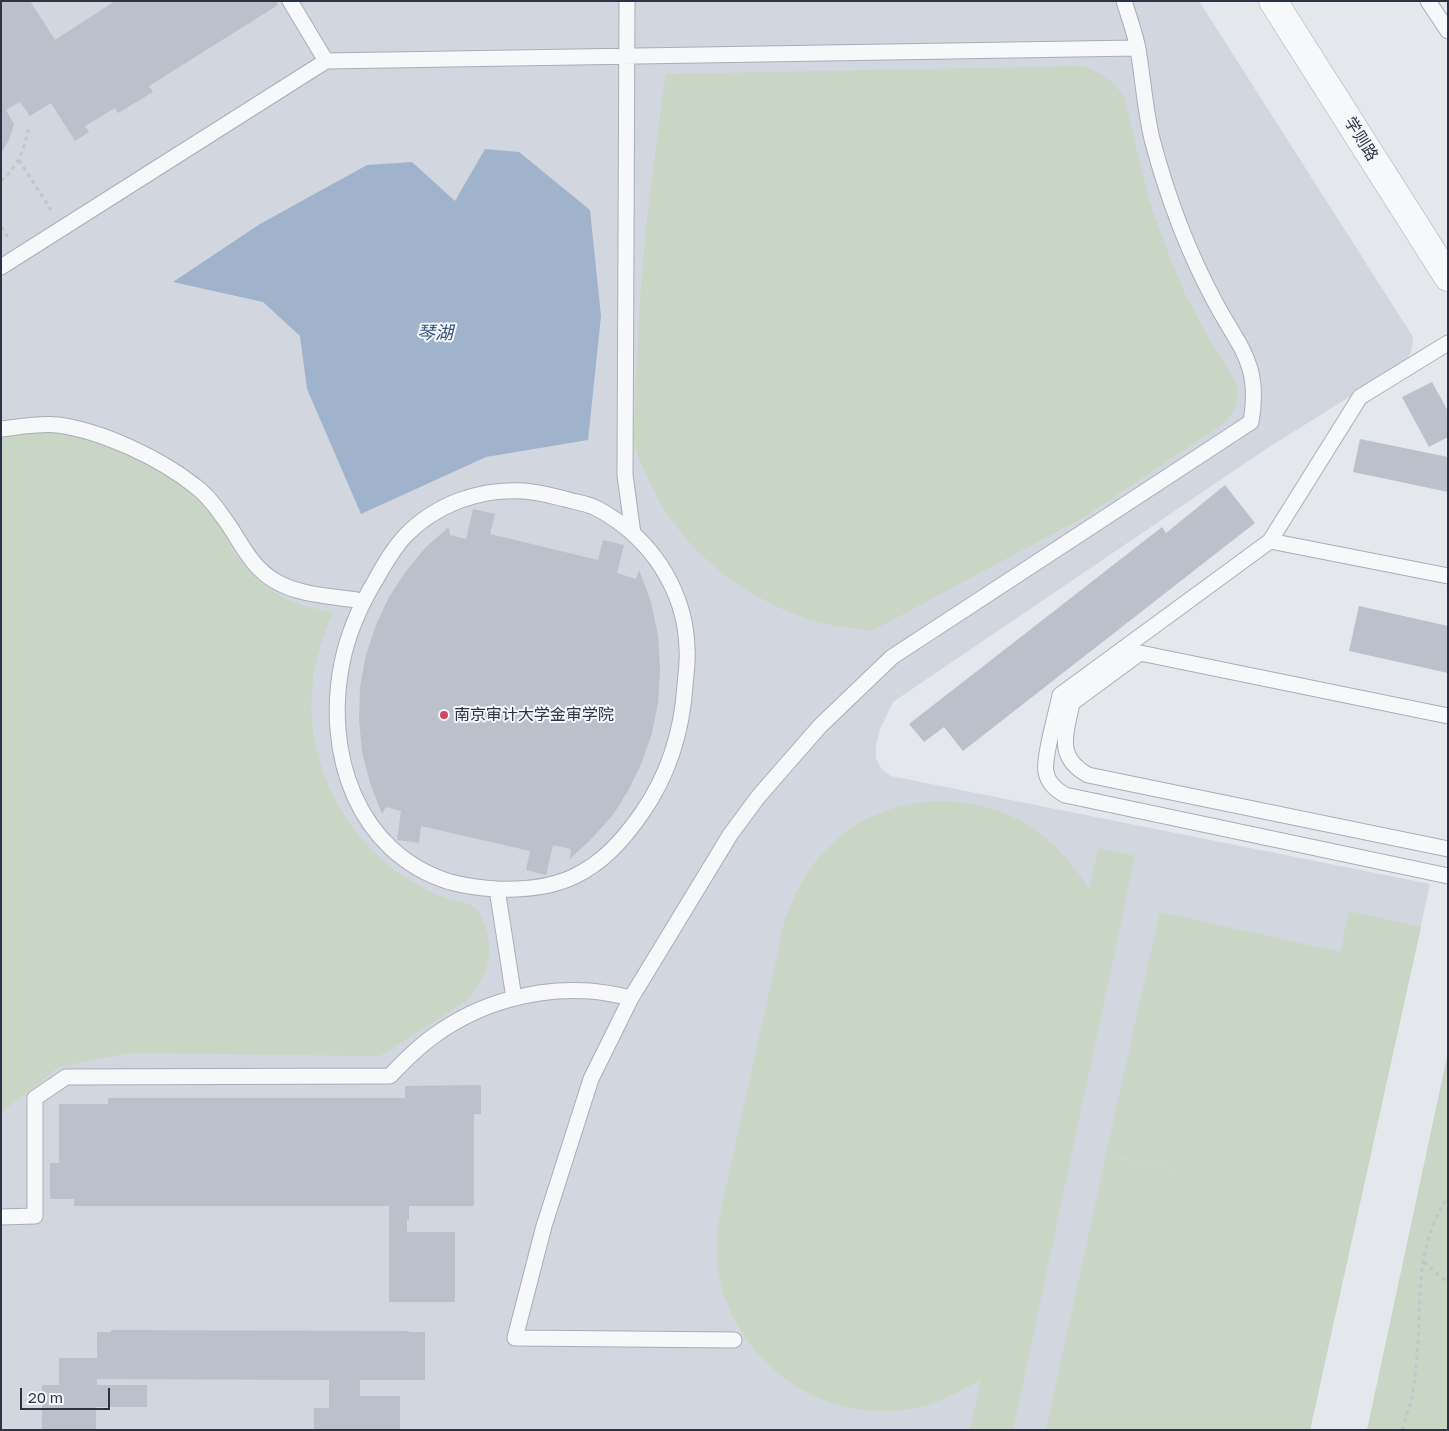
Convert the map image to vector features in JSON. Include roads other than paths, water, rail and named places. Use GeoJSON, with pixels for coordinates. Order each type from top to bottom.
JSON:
{"type":"FeatureCollection","features":[{"type":"Feature","properties":{"kind":"street","name":"学则路"},"geometry":{"type":"LineString","coordinates":[[1274,1],[1448,277]]}},
{"type":"Feature","properties":{"kind":"lane"},"geometry":{"type":"LineString","coordinates":[[290,1],[326,61]]}},
{"type":"Feature","properties":{"kind":"lane"},"geometry":{"type":"LineString","coordinates":[[627,1],[625,475],[634,534]]}},
{"type":"Feature","properties":{"kind":"lane"},"geometry":{"type":"LineString","coordinates":[[734,1340],[515,1338],[544,1226],[591,1079],[631,998],[730,835],[788,761],[855,691],[892,657],[1251,422],[1254,386],[1251,370],[1246,355],[1196,265],[1164,182],[1152,138],[1137,48],[1124,1]]}},
{"type":"Feature","properties":{"kind":"lane"},"geometry":{"type":"LineString","coordinates":[[1428,1],[1448,31]]}},
{"type":"Feature","properties":{"kind":"lane"},"geometry":{"type":"LineString","coordinates":[[1,267],[326,61],[1137,48]]}},
{"type":"Feature","properties":{"kind":"lane"},"geometry":{"type":"LineString","coordinates":[[1448,343],[1360,397],[1270,541],[1060,695],[1045,765],[1049,782],[1056,790],[1065,795],[1448,876]]}},
{"type":"Feature","properties":{"kind":"lane"},"geometry":{"type":"LineString","coordinates":[[1,429],[56,425],[93,432],[130,448],[196,486],[223,516],[242,548],[257,567],[274,581],[292,589],[363,601]]}},
{"type":"Feature","properties":{"kind":"lane"},"geometry":{"type":"LineString","coordinates":[[506,490],[529,491],[592,506],[634,534],[665,571],[677,596],[684,622],[687,650],[684,703],[673,755],[663,778],[651,800],[610,853],[594,866],[572,878],[549,886],[525,890],[497,889],[449,882],[406,860],[387,845],[359,807],[349,785],[341,756],[337,726],[337,696],[342,663],[350,632],[363,601],[392,554],[406,536],[442,508],[462,499],[484,493],[506,490]]}},
{"type":"Feature","properties":{"kind":"lane"},"geometry":{"type":"LineString","coordinates":[[1270,541],[1448,576]]}},
{"type":"Feature","properties":{"kind":"lane"},"geometry":{"type":"LineString","coordinates":[[1448,716],[1140,653],[1072,703],[1064,742],[1070,761],[1078,770],[1088,775],[1448,850]]}},
{"type":"Feature","properties":{"kind":"lane"},"geometry":{"type":"LineString","coordinates":[[497,889],[514,998]]}},
{"type":"Feature","properties":{"kind":"lane"},"geometry":{"type":"LineString","coordinates":[[1,1217],[35,1216],[35,1098],[66,1077],[390,1076],[411,1054],[435,1034],[462,1018],[514,998],[539,992],[565,990],[590,991],[631,998]]}},
{"type":"Feature","properties":{"kind":"water","name":"琴湖"},"geometry":{"type":"Polygon","coordinates":[[[485,149],[519,152],[590,210],[601,316],[588,440],[486,457],[361,514],[307,389],[300,336],[263,302],[173,282],[260,224],[367,165],[412,162],[455,201],[485,149]]]}},
{"type":"Feature","properties":{"kind":"place","name":"南京审计大学金审学院"},"geometry":{"type":"Point","coordinates":[444,715]}}]}
